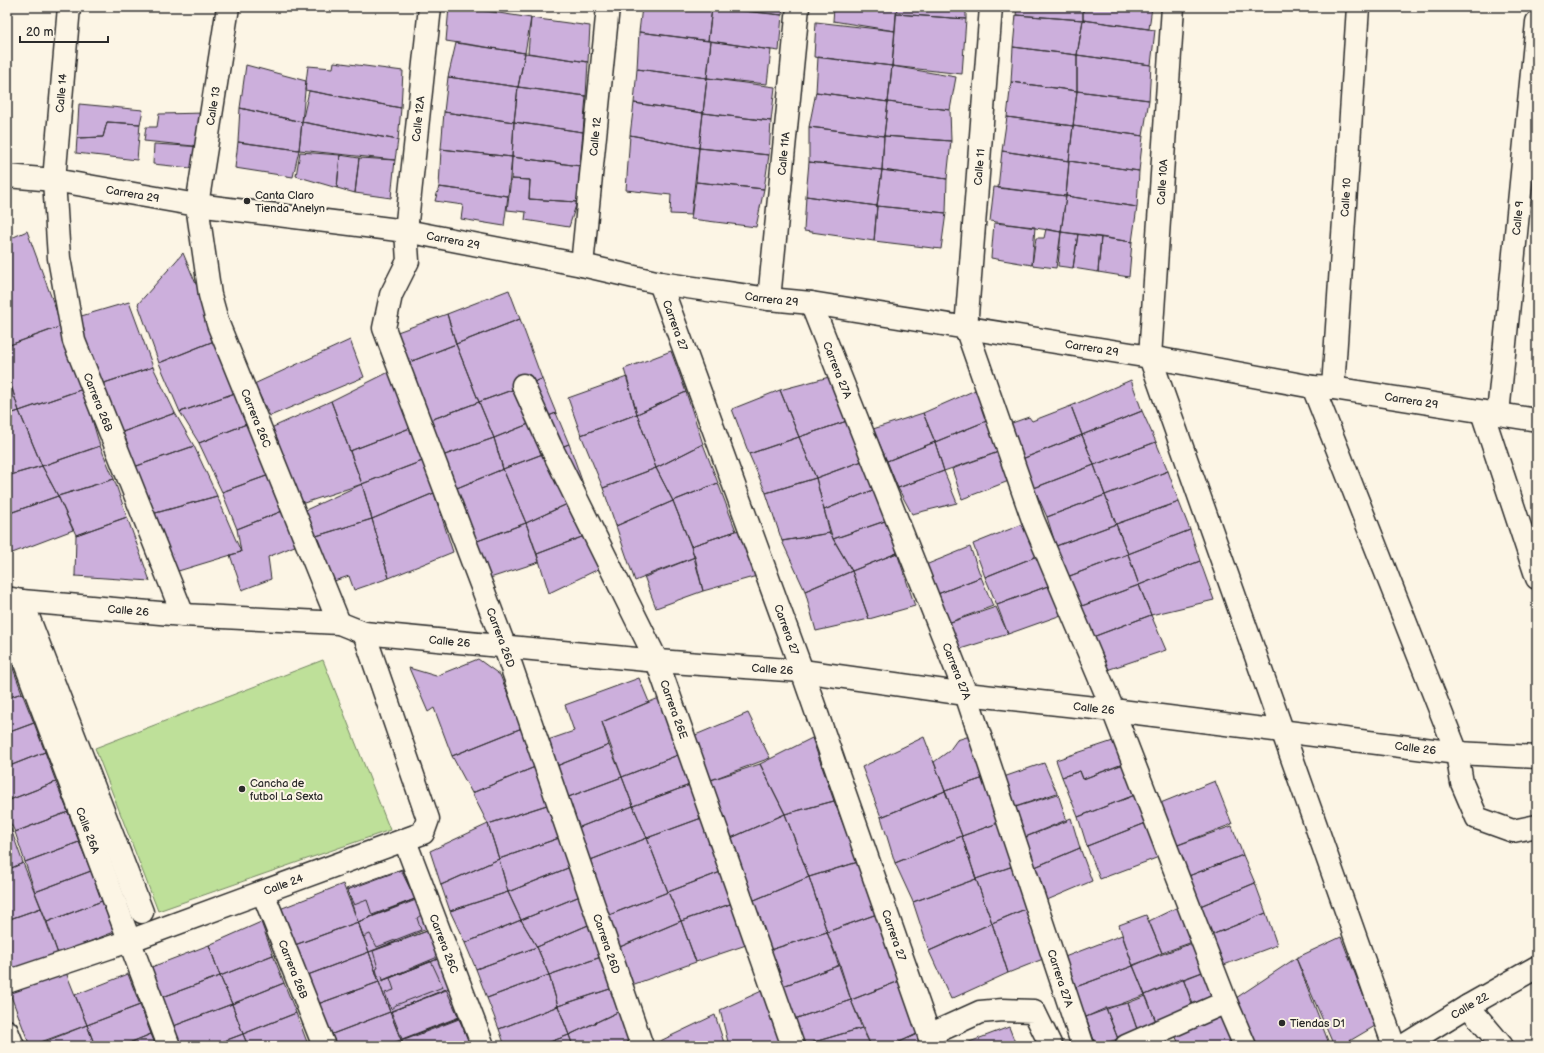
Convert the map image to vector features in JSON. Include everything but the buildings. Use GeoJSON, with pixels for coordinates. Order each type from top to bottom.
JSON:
{"type":"FeatureCollection","features":[{"type":"Feature","properties":{"kind":"street","name":"Calle 14"},"geometry":{"type":"LineString","coordinates":[[54,180],[68,7]]}},
{"type":"Feature","properties":{"kind":"street","name":"Calle 13"},"geometry":{"type":"LineString","coordinates":[[197,205],[228,7]]}},
{"type":"Feature","properties":{"kind":"street","name":"Calle 12A"},"geometry":{"type":"LineString","coordinates":[[406,231],[430,7]]}},
{"type":"Feature","properties":{"kind":"street","name":"Calle 12"},"geometry":{"type":"LineString","coordinates":[[582,265],[608,7]]}},
{"type":"Feature","properties":{"kind":"street","name":"Calle 11A"},"geometry":{"type":"LineString","coordinates":[[769,300],[798,7]]}},
{"type":"Feature","properties":{"kind":"street","name":"Calle 11"},"geometry":{"type":"LineString","coordinates":[[966,328],[991,7]]}},
{"type":"Feature","properties":{"kind":"street","name":"Calle 10A"},"geometry":{"type":"LineString","coordinates":[[1150,357],[1173,7]]}},
{"type":"Feature","properties":{"kind":"street","name":"Calle 10"},"geometry":{"type":"LineString","coordinates":[[1323,388],[1358,7]]}},
{"type":"Feature","properties":{"kind":"street","name":"Calle 9"},"geometry":{"type":"LineString","coordinates":[[1490,413],[1537,22]]}},
{"type":"Feature","properties":{"kind":"street","name":"Carrera 29"},"geometry":{"type":"LineString","coordinates":[[7,176],[54,180],[197,205],[406,231],[582,265],[660,283],[769,300],[811,303],[1150,357],[1323,388],[1537,420]]}},
{"type":"Feature","properties":{"kind":"street","name":"Carrera 26B"},"geometry":{"type":"LineString","coordinates":[[54,180],[59,258],[75,346],[183,615]]}},
{"type":"Feature","properties":{"kind":"street","name":"Carrera 26C"},"geometry":{"type":"LineString","coordinates":[[197,205],[210,295],[218,324],[339,623]]}},
{"type":"Feature","properties":{"kind":"street","name":"Carrera 26D"},"geometry":{"type":"LineString","coordinates":[[406,231],[408,260],[391,295],[384,328],[504,646],[642,1046]]}},
{"type":"Feature","properties":{"kind":"street","name":"Carrera 27"},"geometry":{"type":"LineString","coordinates":[[660,283],[802,672],[931,1041]]}},
{"type":"Feature","properties":{"kind":"street","name":"Carrera 27A"},"geometry":{"type":"LineString","coordinates":[[811,303],[966,694],[1084,1046]]}},
{"type":"Feature","properties":{"kind":"street"},"geometry":{"type":"LineString","coordinates":[[966,328],[1033,520],[1113,710],[1226,1002],[1245,1046]]}},
{"type":"Feature","properties":{"kind":"street"},"geometry":{"type":"LineString","coordinates":[[1150,357],[1284,731],[1394,1046]]}},
{"type":"Feature","properties":{"kind":"street","name":"Carrera 26E"},"geometry":{"type":"LineString","coordinates":[[523,385],[550,445],[657,661],[793,1046]]}},
{"type":"Feature","properties":{"kind":"street"},"geometry":{"type":"LineString","coordinates":[[1323,388],[1458,753],[1462,783],[1477,818],[1513,831],[1537,826]]}},
{"type":"Feature","properties":{"kind":"street"},"geometry":{"type":"LineString","coordinates":[[1490,413],[1537,578]]}},
{"type":"Feature","properties":{"kind":"street"},"geometry":{"type":"LineString","coordinates":[[12,605],[142,912]]}},
{"type":"Feature","properties":{"kind":"street","name":"Calle 26"},"geometry":{"type":"LineString","coordinates":[[12,605],[339,623],[364,633],[657,661],[802,672],[966,694],[1113,710],[1458,753],[1537,757]]}},
{"type":"Feature","properties":{"kind":"street","name":"Calle 26A"},"geometry":{"type":"LineString","coordinates":[[12,605],[129,941],[169,1046]]}},
{"type":"Feature","properties":{"kind":"street","name":"Calle 24"},"geometry":{"type":"LineString","coordinates":[[7,982],[129,941],[405,841],[423,833],[428,819],[364,633]]}},
{"type":"Feature","properties":{"kind":"street","name":"Carrera 26C"},"geometry":{"type":"LineString","coordinates":[[405,841],[483,1046]]}},
{"type":"Feature","properties":{"kind":"street","name":"Carrera 26B"},"geometry":{"type":"LineString","coordinates":[[263,893],[324,1046]]}},
{"type":"Feature","properties":{"kind":"street","name":"Calle 22"},"geometry":{"type":"LineString","coordinates":[[1403,1046],[1468,1006],[1537,967]]}},
{"type":"Feature","properties":{"kind":"street"},"geometry":{"type":"LineString","coordinates":[[1126,1046],[1226,1002]]}},
{"type":"Feature","properties":{"kind":"street"},"geometry":{"type":"LineString","coordinates":[[1468,1006],[1502,1046]]}},
{"type":"Feature","properties":{"kind":"street"},"geometry":{"type":"LineString","coordinates":[[931,1041],[980,1012],[1003,1010],[1034,1011],[1051,1046]]}},
{"type":"Feature","properties":{"kind":"street"},"geometry":{"type":"LineString","coordinates":[[7,1031],[13,1046]]}},
{"type":"Feature","properties":{"kind":"green space","name":"Cancha de futbol La Sexta"},"geometry":{"type":"Polygon","coordinates":[[[323,660],[390,830],[158,911],[95,748],[323,660]]]}},
{"type":"Feature","properties":{"kind":"place","name":"Canta Claro Tienda Anelyn"},"geometry":{"type":"Point","coordinates":[247,201]}},
{"type":"Feature","properties":{"kind":"place","name":"Cancha de futbol La Sexta"},"geometry":{"type":"Point","coordinates":[242,789]}},
{"type":"Feature","properties":{"kind":"place","name":"Tiendas D1"},"geometry":{"type":"Point","coordinates":[1282,1023]}}]}
